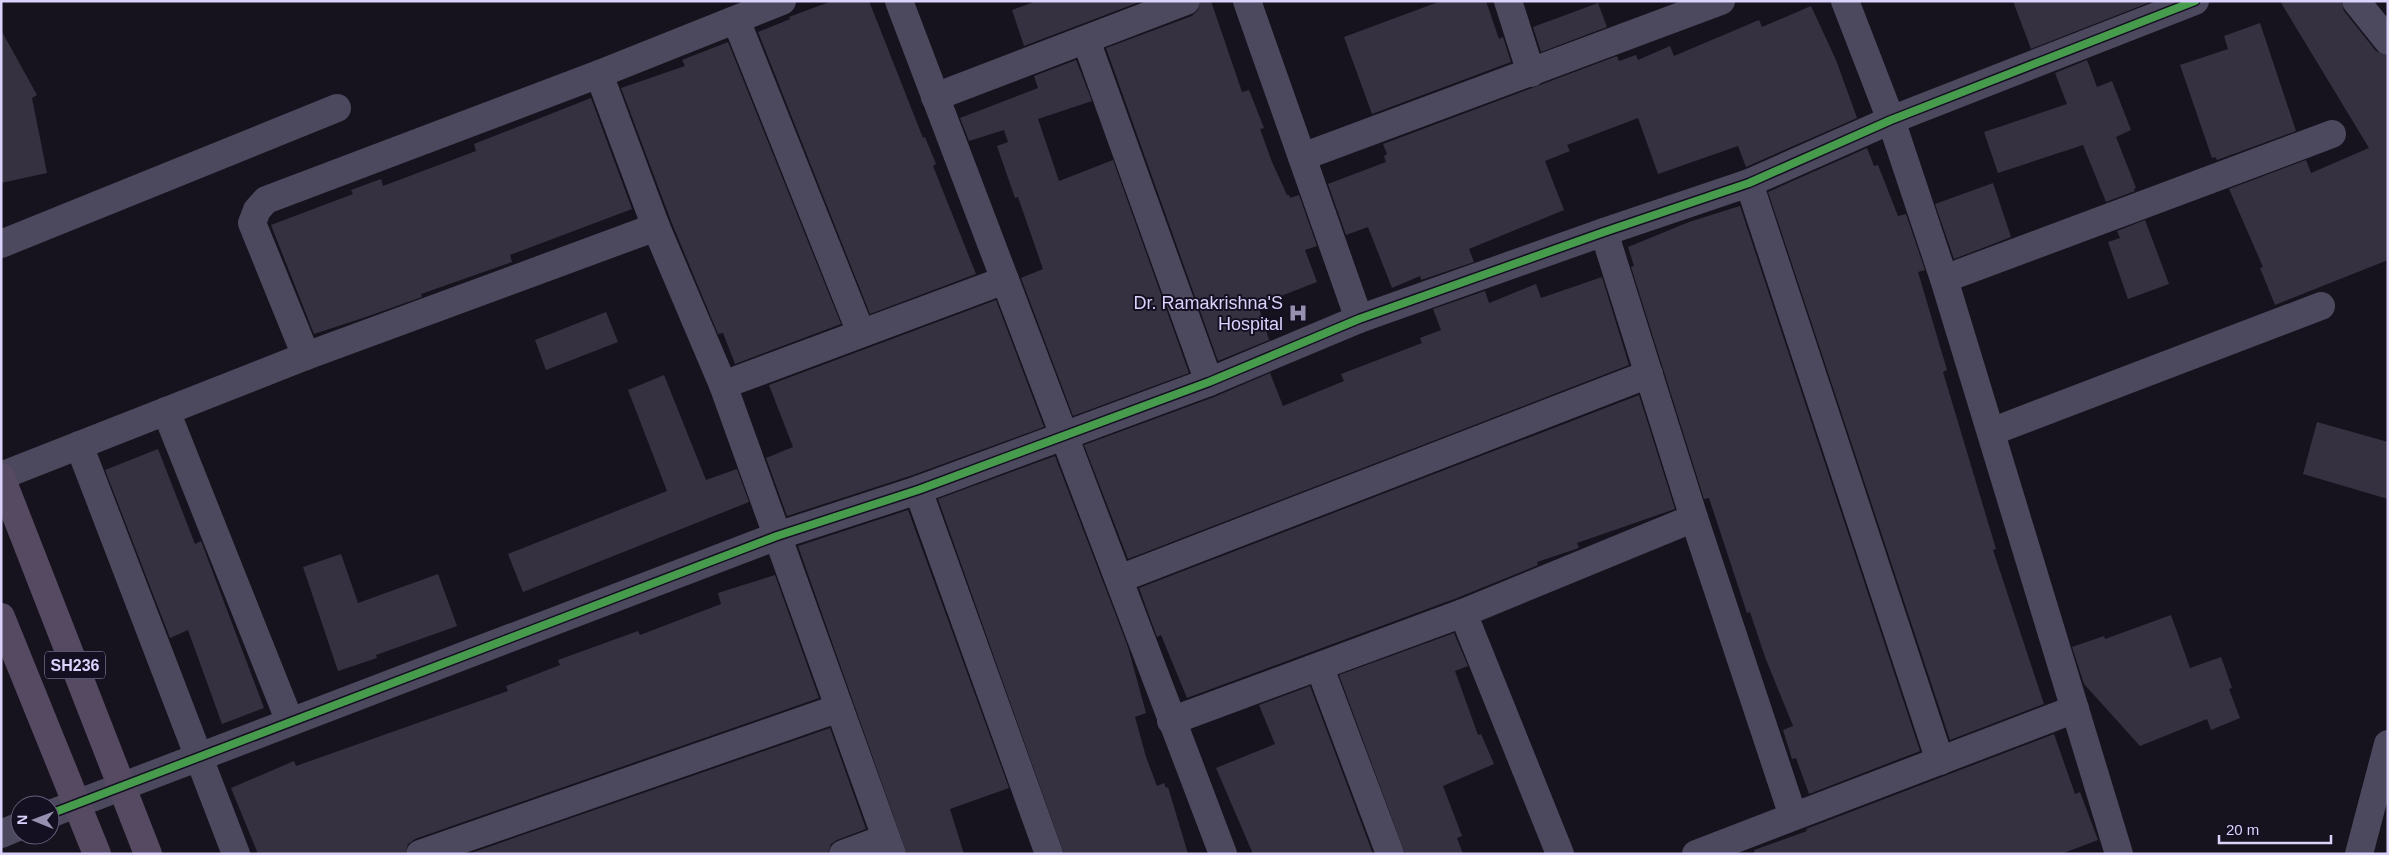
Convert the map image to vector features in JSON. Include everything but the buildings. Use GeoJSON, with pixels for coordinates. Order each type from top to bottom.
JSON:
{"type":"FeatureCollection","features":[{"type":"Feature","properties":{"kind":"main road","name":"SH236"},"geometry":{"type":"LineString","coordinates":[[1,477],[148,854]]}},
{"type":"Feature","properties":{"kind":"main road","name":"SH236"},"geometry":{"type":"LineString","coordinates":[[1,617],[97,854]]}},
{"type":"Feature","properties":{"kind":"street"},"geometry":{"type":"LineString","coordinates":[[306,356],[252,223],[257,210],[266,200],[599,74],[782,1]]}},
{"type":"Feature","properties":{"kind":"street"},"geometry":{"type":"LineString","coordinates":[[899,1],[1223,854]]}},
{"type":"Feature","properties":{"kind":"street"},"geometry":{"type":"LineString","coordinates":[[935,97],[1186,1]]}},
{"type":"Feature","properties":{"kind":"street"},"geometry":{"type":"LineString","coordinates":[[1247,1],[1359,319]]}},
{"type":"Feature","properties":{"kind":"street"},"geometry":{"type":"LineString","coordinates":[[1508,1],[1531,73]]}},
{"type":"Feature","properties":{"kind":"street"},"geometry":{"type":"LineString","coordinates":[[1302,157],[1531,73],[1684,8],[1721,1]]}},
{"type":"Feature","properties":{"kind":"street"},"geometry":{"type":"LineString","coordinates":[[1845,1],[1891,120],[1944,279],[2075,709],[2113,852]]}},
{"type":"Feature","properties":{"kind":"street"},"geometry":{"type":"LineString","coordinates":[[60,810],[777,536],[918,490],[1209,382],[1359,319],[1749,183],[1891,120],[2194,1]]}},
{"type":"Feature","properties":{"kind":"street"},"geometry":{"type":"LineString","coordinates":[[2356,1],[2388,41]]}},
{"type":"Feature","properties":{"kind":"street"},"geometry":{"type":"LineString","coordinates":[[736,20],[861,333]]}},
{"type":"Feature","properties":{"kind":"street"},"geometry":{"type":"LineString","coordinates":[[1086,40],[1209,382]]}},
{"type":"Feature","properties":{"kind":"street"},"geometry":{"type":"LineString","coordinates":[[599,74],[656,227],[723,385],[889,846],[843,854]]}},
{"type":"Feature","properties":{"kind":"street"},"geometry":{"type":"LineString","coordinates":[[1,244],[337,108]]}},
{"type":"Feature","properties":{"kind":"street"},"geometry":{"type":"LineString","coordinates":[[1944,279],[2332,134]]}},
{"type":"Feature","properties":{"kind":"street"},"geometry":{"type":"LineString","coordinates":[[1749,183],[1940,761]]}},
{"type":"Feature","properties":{"kind":"street"},"geometry":{"type":"LineString","coordinates":[[1,477],[306,356],[656,227]]}},
{"type":"Feature","properties":{"kind":"street"},"geometry":{"type":"LineString","coordinates":[[1604,232],[1694,518],[1793,816]]}},
{"type":"Feature","properties":{"kind":"street"},"geometry":{"type":"LineString","coordinates":[[723,385],[1005,280]]}},
{"type":"Feature","properties":{"kind":"street"},"geometry":{"type":"LineString","coordinates":[[1991,432],[2320,306]]}},
{"type":"Feature","properties":{"kind":"street"},"geometry":{"type":"LineString","coordinates":[[1120,579],[1649,374]]}},
{"type":"Feature","properties":{"kind":"street"},"geometry":{"type":"LineString","coordinates":[[166,411],[290,722]]}},
{"type":"Feature","properties":{"kind":"street"},"geometry":{"type":"LineString","coordinates":[[79,445],[236,854]]}},
{"type":"Feature","properties":{"kind":"street"},"geometry":{"type":"LineString","coordinates":[[918,490],[1049,854]]}},
{"type":"Feature","properties":{"kind":"street"},"geometry":{"type":"LineString","coordinates":[[1172,721],[1320,668],[1463,613],[1694,518]]}},
{"type":"Feature","properties":{"kind":"street"},"geometry":{"type":"LineString","coordinates":[[1463,613],[1560,854]]}},
{"type":"Feature","properties":{"kind":"street"},"geometry":{"type":"LineString","coordinates":[[1320,668],[1390,854]]}},
{"type":"Feature","properties":{"kind":"street"},"geometry":{"type":"LineString","coordinates":[[420,854],[839,708]]}},
{"type":"Feature","properties":{"kind":"street"},"geometry":{"type":"LineString","coordinates":[[1696,854],[2075,709]]}},
{"type":"Feature","properties":{"kind":"street"},"geometry":{"type":"LineString","coordinates":[[2359,854],[2388,744]]}},
{"type":"Feature","properties":{"kind":"cycle path"},"geometry":{"type":"LineString","coordinates":[[60,810],[777,536],[918,490],[1209,382],[1359,319],[1749,183],[1891,120],[2195,1]]}},
{"type":"Feature","properties":{"kind":"place","name":"Dr. Ramakrishna'S Hospital"},"geometry":{"type":"Point","coordinates":[1298,313]}}]}
